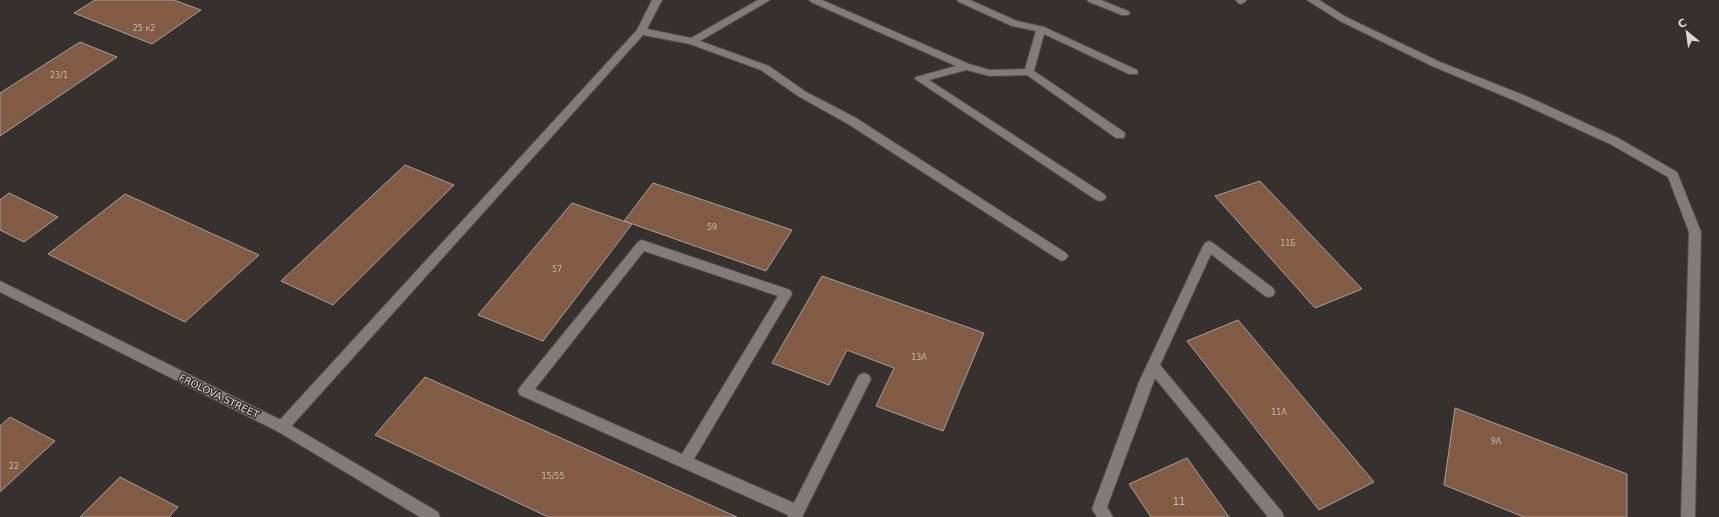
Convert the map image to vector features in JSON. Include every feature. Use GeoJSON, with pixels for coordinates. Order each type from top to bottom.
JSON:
{"type":"FeatureCollection","features":[{"type":"Feature","properties":{"kind":"street"},"geometry":{"type":"LineString","coordinates":[[282,427],[641,31],[657,0]]}},
{"type":"Feature","properties":{"kind":"street"},"geometry":{"type":"LineString","coordinates":[[692,41],[765,0]]}},
{"type":"Feature","properties":{"kind":"street"},"geometry":{"type":"LineString","coordinates":[[814,0],[966,68],[990,73],[1029,72],[1120,134]]}},
{"type":"Feature","properties":{"kind":"street"},"geometry":{"type":"LineString","coordinates":[[962,0],[1015,24],[1042,29],[1133,72]]}},
{"type":"Feature","properties":{"kind":"street"},"geometry":{"type":"LineString","coordinates":[[1092,0],[1125,13]]}},
{"type":"Feature","properties":{"kind":"street"},"geometry":{"type":"LineString","coordinates":[[1312,0],[1343,19],[1436,64],[1522,99],[1614,141],[1673,175],[1695,232],[1688,517]]}},
{"type":"Feature","properties":{"kind":"street"},"geometry":{"type":"LineString","coordinates":[[1029,72],[1042,29]]}},
{"type":"Feature","properties":{"kind":"street"},"geometry":{"type":"LineString","coordinates":[[641,31],[692,41],[765,68],[802,94],[852,121],[1062,256]]}},
{"type":"Feature","properties":{"kind":"street"},"geometry":{"type":"LineString","coordinates":[[966,68],[920,79],[1100,197]]}},
{"type":"Feature","properties":{"kind":"street"},"geometry":{"type":"LineString","coordinates":[[685,462],[786,294],[642,245],[526,391],[685,462],[796,515],[864,379]]}},
{"type":"Feature","properties":{"kind":"street"},"geometry":{"type":"LineString","coordinates":[[1106,517],[1099,509],[1146,382],[1209,246],[1269,292]]}},
{"type":"Feature","properties":{"kind":"street","name":"FROLOVA STREET"},"geometry":{"type":"LineString","coordinates":[[0,286],[282,427],[433,517]]}},
{"type":"Feature","properties":{"kind":"street"},"geometry":{"type":"LineString","coordinates":[[1153,366],[1277,517]]}},
{"type":"Feature","properties":{"kind":"building"},"geometry":{"type":"Polygon","coordinates":[[[95,0],[174,0],[201,10],[152,44],[74,13],[95,0]]]}},
{"type":"Feature","properties":{"kind":"building"},"geometry":{"type":"Polygon","coordinates":[[[80,42],[117,57],[0,136],[0,93],[80,42]]]}},
{"type":"Feature","properties":{"kind":"building"},"geometry":{"type":"Polygon","coordinates":[[[405,165],[454,185],[333,305],[281,281],[405,165]]]}},
{"type":"Feature","properties":{"kind":"building"},"geometry":{"type":"Polygon","coordinates":[[[1260,181],[1362,289],[1315,308],[1215,196],[1260,181]]]}},
{"type":"Feature","properties":{"kind":"building"},"geometry":{"type":"Polygon","coordinates":[[[653,183],[792,230],[766,271],[624,221],[653,183]]]}},
{"type":"Feature","properties":{"kind":"building"},"geometry":{"type":"Polygon","coordinates":[[[9,193],[58,217],[24,242],[0,230],[0,200],[9,193]]]}},
{"type":"Feature","properties":{"kind":"building"},"geometry":{"type":"Polygon","coordinates":[[[125,194],[259,255],[185,322],[48,254],[125,194]]]}},
{"type":"Feature","properties":{"kind":"building"},"geometry":{"type":"Polygon","coordinates":[[[572,203],[632,224],[543,341],[478,315],[572,203]]]}},
{"type":"Feature","properties":{"kind":"building"},"geometry":{"type":"Polygon","coordinates":[[[822,276],[984,333],[943,431],[876,406],[894,368],[847,350],[829,385],[772,363],[822,276]]]}},
{"type":"Feature","properties":{"kind":"building"},"geometry":{"type":"Polygon","coordinates":[[[1238,320],[1374,482],[1319,510],[1187,341],[1238,320]]]}},
{"type":"Feature","properties":{"kind":"building"},"geometry":{"type":"Polygon","coordinates":[[[425,377],[737,517],[548,517],[375,435],[425,377]]]}},
{"type":"Feature","properties":{"kind":"building"},"geometry":{"type":"Polygon","coordinates":[[[1455,408],[1627,474],[1627,517],[1524,517],[1444,485],[1455,408]]]}},
{"type":"Feature","properties":{"kind":"building"},"geometry":{"type":"Polygon","coordinates":[[[10,417],[55,441],[0,492],[0,426],[10,417]]]}},
{"type":"Feature","properties":{"kind":"building"},"geometry":{"type":"Polygon","coordinates":[[[1187,458],[1229,517],[1151,517],[1129,484],[1187,458]]]}},
{"type":"Feature","properties":{"kind":"building"},"geometry":{"type":"Polygon","coordinates":[[[120,477],[178,507],[169,517],[80,517],[120,477]]]}}]}
